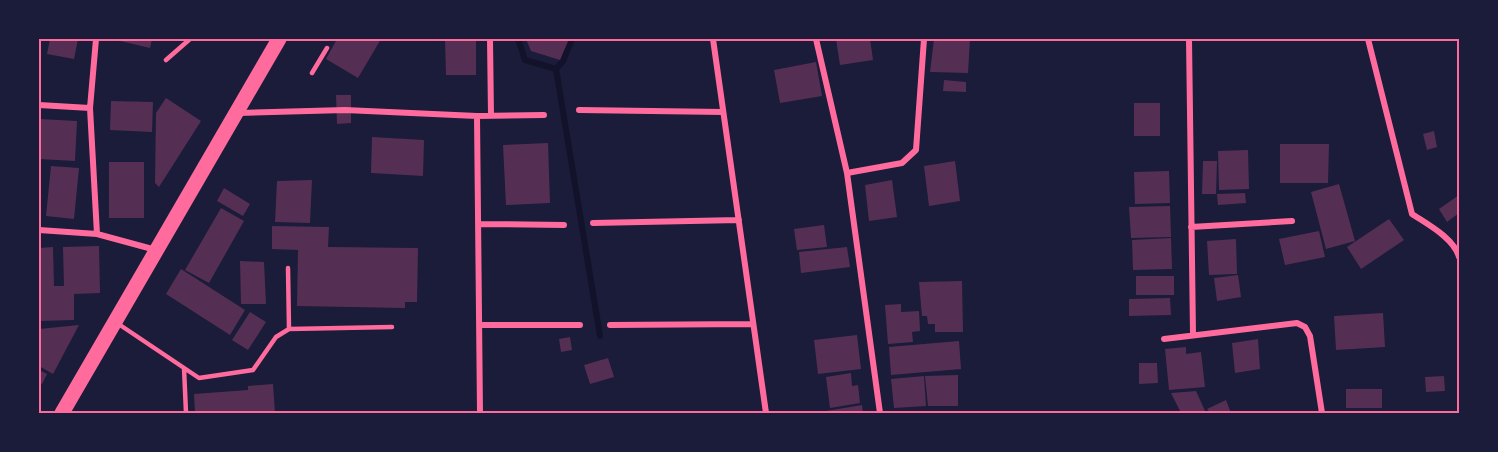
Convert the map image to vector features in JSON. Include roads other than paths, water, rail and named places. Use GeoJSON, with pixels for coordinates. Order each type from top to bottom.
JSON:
{"type":"FeatureCollection","features":[{"type":"Feature","properties":{"kind":"main road"},"geometry":{"type":"LineString","coordinates":[[62,413],[279,39]]}},
{"type":"Feature","properties":{"kind":"street"},"geometry":{"type":"LineString","coordinates":[[96,39],[90,108],[97,234]]}},
{"type":"Feature","properties":{"kind":"street"},"geometry":{"type":"LineString","coordinates":[[490,39],[491,116]]}},
{"type":"Feature","properties":{"kind":"street"},"geometry":{"type":"LineString","coordinates":[[712,39],[766,413]]}},
{"type":"Feature","properties":{"kind":"street"},"geometry":{"type":"LineString","coordinates":[[816,39],[847,173],[880,413]]}},
{"type":"Feature","properties":{"kind":"street"},"geometry":{"type":"LineString","coordinates":[[847,173],[902,164],[916,150],[924,39]]}},
{"type":"Feature","properties":{"kind":"street"},"geometry":{"type":"LineString","coordinates":[[1189,39],[1193,334]]}},
{"type":"Feature","properties":{"kind":"street"},"geometry":{"type":"LineString","coordinates":[[1368,39],[1412,214],[1443,236],[1459,257]]}},
{"type":"Feature","properties":{"kind":"street"},"geometry":{"type":"LineString","coordinates":[[39,105],[90,108]]}},
{"type":"Feature","properties":{"kind":"street"},"geometry":{"type":"LineString","coordinates":[[237,113],[345,110],[477,116],[544,115]]}},
{"type":"Feature","properties":{"kind":"street"},"geometry":{"type":"LineString","coordinates":[[579,110],[723,112]]}},
{"type":"Feature","properties":{"kind":"street"},"geometry":{"type":"LineString","coordinates":[[477,116],[480,413]]}},
{"type":"Feature","properties":{"kind":"street"},"geometry":{"type":"LineString","coordinates":[[593,223],[739,220]]}},
{"type":"Feature","properties":{"kind":"street"},"geometry":{"type":"LineString","coordinates":[[1191,226],[1292,220]]}},
{"type":"Feature","properties":{"kind":"street"},"geometry":{"type":"LineString","coordinates":[[478,224],[564,225]]}},
{"type":"Feature","properties":{"kind":"street"},"geometry":{"type":"LineString","coordinates":[[39,231],[97,234],[156,250]]}},
{"type":"Feature","properties":{"kind":"street"},"geometry":{"type":"LineString","coordinates":[[1164,339],[1297,323],[1305,327],[1310,336],[1322,413]]}},
{"type":"Feature","properties":{"kind":"street"},"geometry":{"type":"LineString","coordinates":[[610,325],[752,324]]}},
{"type":"Feature","properties":{"kind":"street"},"geometry":{"type":"LineString","coordinates":[[479,325],[580,325]]}},
{"type":"Feature","properties":{"kind":"lane"},"geometry":{"type":"LineString","coordinates":[[166,60],[190,39]]}},
{"type":"Feature","properties":{"kind":"lane"},"geometry":{"type":"LineString","coordinates":[[312,73],[327,48]]}},
{"type":"Feature","properties":{"kind":"lane"},"geometry":{"type":"LineString","coordinates":[[288,268],[289,329]]}},
{"type":"Feature","properties":{"kind":"lane"},"geometry":{"type":"LineString","coordinates":[[114,322],[199,378],[253,370],[276,337],[289,329],[392,327]]}},
{"type":"Feature","properties":{"kind":"lane"},"geometry":{"type":"LineString","coordinates":[[184,368],[186,413]]}},
{"type":"Feature","properties":{"kind":"waterway"},"geometry":{"type":"LineString","coordinates":[[518,39],[525,60],[556,69],[563,61],[572,39]]}},
{"type":"Feature","properties":{"kind":"waterway"},"geometry":{"type":"LineString","coordinates":[[556,69],[600,336]]}}]}
